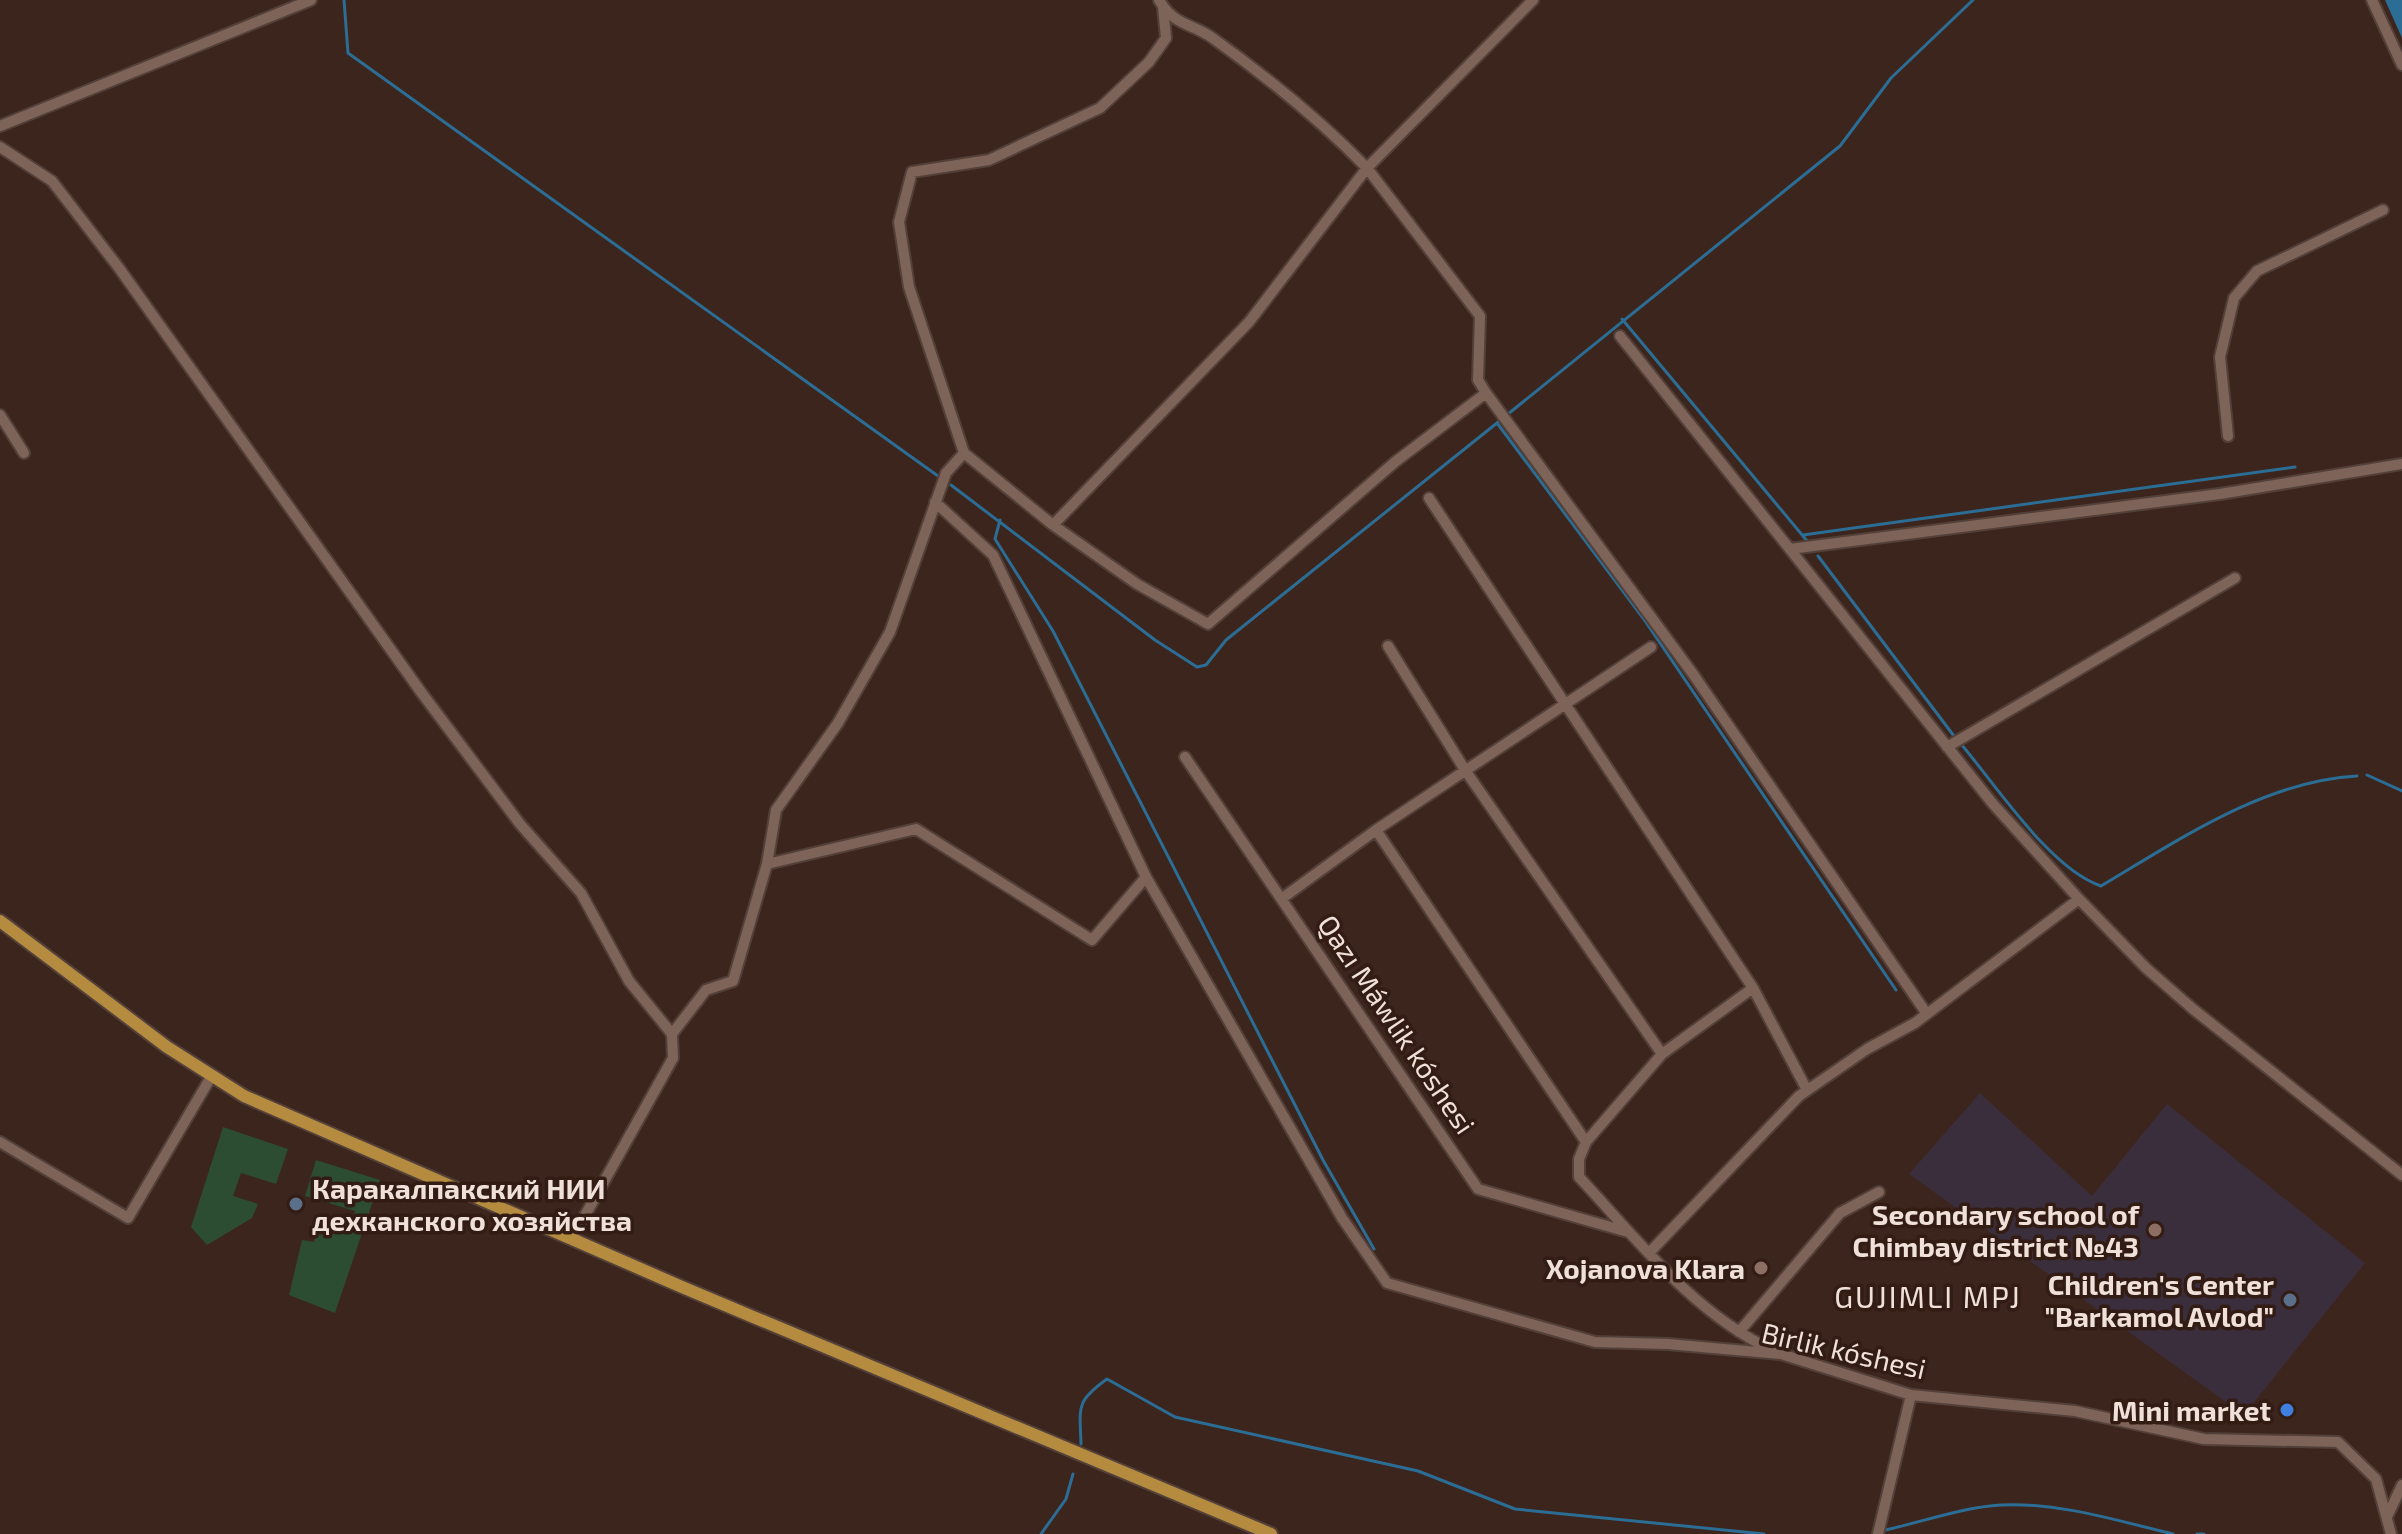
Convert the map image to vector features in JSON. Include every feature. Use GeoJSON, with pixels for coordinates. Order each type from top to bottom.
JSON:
{"type":"FeatureCollection","features":[{"type":"Feature","properties":{"kind":"main road"},"geometry":{"type":"LineString","coordinates":[[0,921],[211,1077],[306,1123],[1066,1450],[1271,1534]]}},
{"type":"Feature","properties":{"kind":"street"},"geometry":{"type":"LineString","coordinates":[[0,126],[311,0]]}},
{"type":"Feature","properties":{"kind":"street"},"geometry":{"type":"LineString","coordinates":[[1053,525],[1249,322],[1367,168],[1533,0]]}},
{"type":"Feature","properties":{"kind":"street"},"geometry":{"type":"LineString","coordinates":[[2372,0],[2402,65]]}},
{"type":"Feature","properties":{"kind":"street"},"geometry":{"type":"LineString","coordinates":[[1161,3],[1180,25],[1210,36],[1267,81],[1367,168],[1480,316],[1478,380],[1486,393],[1693,674],[1927,1014]]}},
{"type":"Feature","properties":{"kind":"street"},"geometry":{"type":"LineString","coordinates":[[1161,3],[1166,38],[1149,62],[1100,108],[989,160],[912,172],[899,222],[909,287],[964,453],[1053,525],[1137,584],[1208,624],[1395,462],[1486,393]]}},
{"type":"Feature","properties":{"kind":"street"},"geometry":{"type":"LineString","coordinates":[[0,147],[52,181],[119,268],[421,692],[520,824],[581,893],[629,981],[672,1034],[673,1058],[573,1237]]}},
{"type":"Feature","properties":{"kind":"street"},"geometry":{"type":"LineString","coordinates":[[2228,436],[2220,357],[2234,298],[2257,271],[2383,210]]}},
{"type":"Feature","properties":{"kind":"street"},"geometry":{"type":"LineString","coordinates":[[1620,336],[1947,747],[2079,899],[2146,968],[2193,1009],[2402,1175]]}},
{"type":"Feature","properties":{"kind":"street"},"geometry":{"type":"LineString","coordinates":[[0,415],[24,453]]}},
{"type":"Feature","properties":{"kind":"street"},"geometry":{"type":"LineString","coordinates":[[672,1034],[706,990],[733,981],[767,864],[776,810],[838,723],[890,632],[946,473],[964,453]]}},
{"type":"Feature","properties":{"kind":"street"},"geometry":{"type":"LineString","coordinates":[[1790,549],[2220,494],[2402,464]]}},
{"type":"Feature","properties":{"kind":"street"},"geometry":{"type":"LineString","coordinates":[[1429,498],[1753,988],[1807,1090]]}},
{"type":"Feature","properties":{"kind":"street"},"geometry":{"type":"LineString","coordinates":[[767,864],[916,829],[1092,940],[1146,877],[993,555],[935,502]]}},
{"type":"Feature","properties":{"kind":"street"},"geometry":{"type":"LineString","coordinates":[[1947,747],[2235,578]]}},
{"type":"Feature","properties":{"kind":"street"},"geometry":{"type":"LineString","coordinates":[[1388,646],[1465,770],[1662,1054]]}},
{"type":"Feature","properties":{"kind":"street"},"geometry":{"type":"LineString","coordinates":[[1284,897],[1376,830],[1651,647]]}},
{"type":"Feature","properties":{"kind":"street","name":"Qazı Máwlik kóshesi"},"geometry":{"type":"LineString","coordinates":[[1185,757],[1284,897],[1478,1189],[1631,1233]]}},
{"type":"Feature","properties":{"kind":"street"},"geometry":{"type":"LineString","coordinates":[[1376,830],[1586,1142]]}},
{"type":"Feature","properties":{"kind":"street","name":"Birlik kóshesi"},"geometry":{"type":"LineString","coordinates":[[1146,877],[1342,1218],[1383,1280],[1390,1284],[1595,1342],[1668,1344],[1781,1354],[1911,1395],[2075,1411],[2204,1439],[2338,1442],[2376,1479],[2387,1517]]}},
{"type":"Feature","properties":{"kind":"street"},"geometry":{"type":"LineString","coordinates":[[1649,1253],[1807,1090],[1927,1014],[2079,899]]}},
{"type":"Feature","properties":{"kind":"street"},"geometry":{"type":"LineString","coordinates":[[1753,988],[1662,1054],[1586,1142],[1579,1159],[1579,1177],[1672,1278],[1739,1332],[1781,1354]]}},
{"type":"Feature","properties":{"kind":"street"},"geometry":{"type":"LineString","coordinates":[[0,1142],[128,1218],[211,1077]]}},
{"type":"Feature","properties":{"kind":"street"},"geometry":{"type":"LineString","coordinates":[[1739,1332],[1840,1213],[1879,1192]]}},
{"type":"Feature","properties":{"kind":"street"},"geometry":{"type":"LineString","coordinates":[[1878,1534],[1911,1395]]}},
{"type":"Feature","properties":{"kind":"street"},"geometry":{"type":"LineString","coordinates":[[2391,1534],[2387,1517],[2402,1485]]}},
{"type":"Feature","properties":{"kind":"shaded area","name":"Secondary school of Chimbay district №43"},"geometry":{"type":"Polygon","coordinates":[[[1980,1093],[2092,1196],[2167,1104],[2365,1263],[2244,1415],[1909,1174],[1980,1093]]]}},
{"type":"Feature","properties":{"kind":"green space"},"geometry":{"type":"Polygon","coordinates":[[[223,1127],[288,1149],[276,1184],[241,1173],[233,1196],[258,1204],[252,1218],[207,1245],[191,1227],[223,1127]]]}},
{"type":"Feature","properties":{"kind":"green space"},"geometry":{"type":"Polygon","coordinates":[[[316,1160],[380,1180],[335,1313],[289,1295],[302,1240],[314,1242],[319,1223],[350,1232],[355,1211],[305,1196],[316,1160]]]}},
{"type":"Feature","properties":{"kind":"water"},"geometry":{"type":"Polygon","coordinates":[[[2385,0],[2402,0],[2402,38],[2385,0]]]}},
{"type":"Feature","properties":{"kind":"waterway"},"geometry":{"type":"LineString","coordinates":[[344,0],[348,53],[938,476]]}},
{"type":"Feature","properties":{"kind":"waterway"},"geometry":{"type":"LineString","coordinates":[[1508,414],[1840,146],[1891,78],[1973,0]]}},
{"type":"Feature","properties":{"kind":"waterway"},"geometry":{"type":"LineString","coordinates":[[1622,319],[1808,542]]}},
{"type":"Feature","properties":{"kind":"waterway"},"geometry":{"type":"LineString","coordinates":[[951,485],[1155,640],[1197,667],[1206,665],[1226,640],[1502,419]]}},
{"type":"Feature","properties":{"kind":"waterway"},"geometry":{"type":"LineString","coordinates":[[1497,423],[1643,618],[1896,990]]}},
{"type":"Feature","properties":{"kind":"waterway"},"geometry":{"type":"LineString","coordinates":[[1803,535],[2295,467]]}},
{"type":"Feature","properties":{"kind":"waterway"},"geometry":{"type":"LineString","coordinates":[[1000,520],[995,539],[1053,631],[1323,1160],[1374,1249]]}},
{"type":"Feature","properties":{"kind":"waterway"},"geometry":{"type":"LineString","coordinates":[[1818,556],[1954,736]]}},
{"type":"Feature","properties":{"kind":"waterway"},"geometry":{"type":"LineString","coordinates":[[1961,744],[2044,844],[2082,877],[2101,886],[2192,832],[2256,801],[2322,780],[2357,776]]}},
{"type":"Feature","properties":{"kind":"waterway"},"geometry":{"type":"LineString","coordinates":[[2367,775],[2402,791]]}},
{"type":"Feature","properties":{"kind":"waterway"},"geometry":{"type":"LineString","coordinates":[[1081,1444],[1080,1421],[1084,1400],[1107,1379],[1175,1417],[1418,1471],[1515,1509],[1764,1534]]}},
{"type":"Feature","properties":{"kind":"waterway"},"geometry":{"type":"LineString","coordinates":[[1041,1534],[1066,1499],[1073,1474]]}},
{"type":"Feature","properties":{"kind":"waterway"},"geometry":{"type":"LineString","coordinates":[[1885,1530],[1972,1509],[2023,1505],[2088,1514],[2173,1534]]}},
{"type":"Feature","properties":{"kind":"waterway"},"geometry":{"type":"LineString","coordinates":[[2197,1534],[2204,1534]]}},
{"type":"Feature","properties":{"kind":"place","name":"Каракалпакский НИИ дехканского хозяйства"},"geometry":{"type":"Point","coordinates":[296,1204]}},
{"type":"Feature","properties":{"kind":"place","name":"Secondary school of Chimbay district №43"},"geometry":{"type":"Point","coordinates":[2155,1230]}},
{"type":"Feature","properties":{"kind":"place","name":"Xojanova Klara"},"geometry":{"type":"Point","coordinates":[1761,1268]}},
{"type":"Feature","properties":{"kind":"place","name":"Children's Center \"Barkamol Avlod\""},"geometry":{"type":"Point","coordinates":[2290,1300]}},
{"type":"Feature","properties":{"kind":"place","name":"Mini market"},"geometry":{"type":"Point","coordinates":[2287,1410]}},
{"type":"Feature","properties":{"kind":"district","name":"GUJIMLI MPJ"},"geometry":{"type":"Point","coordinates":[1928,1296]}}]}
